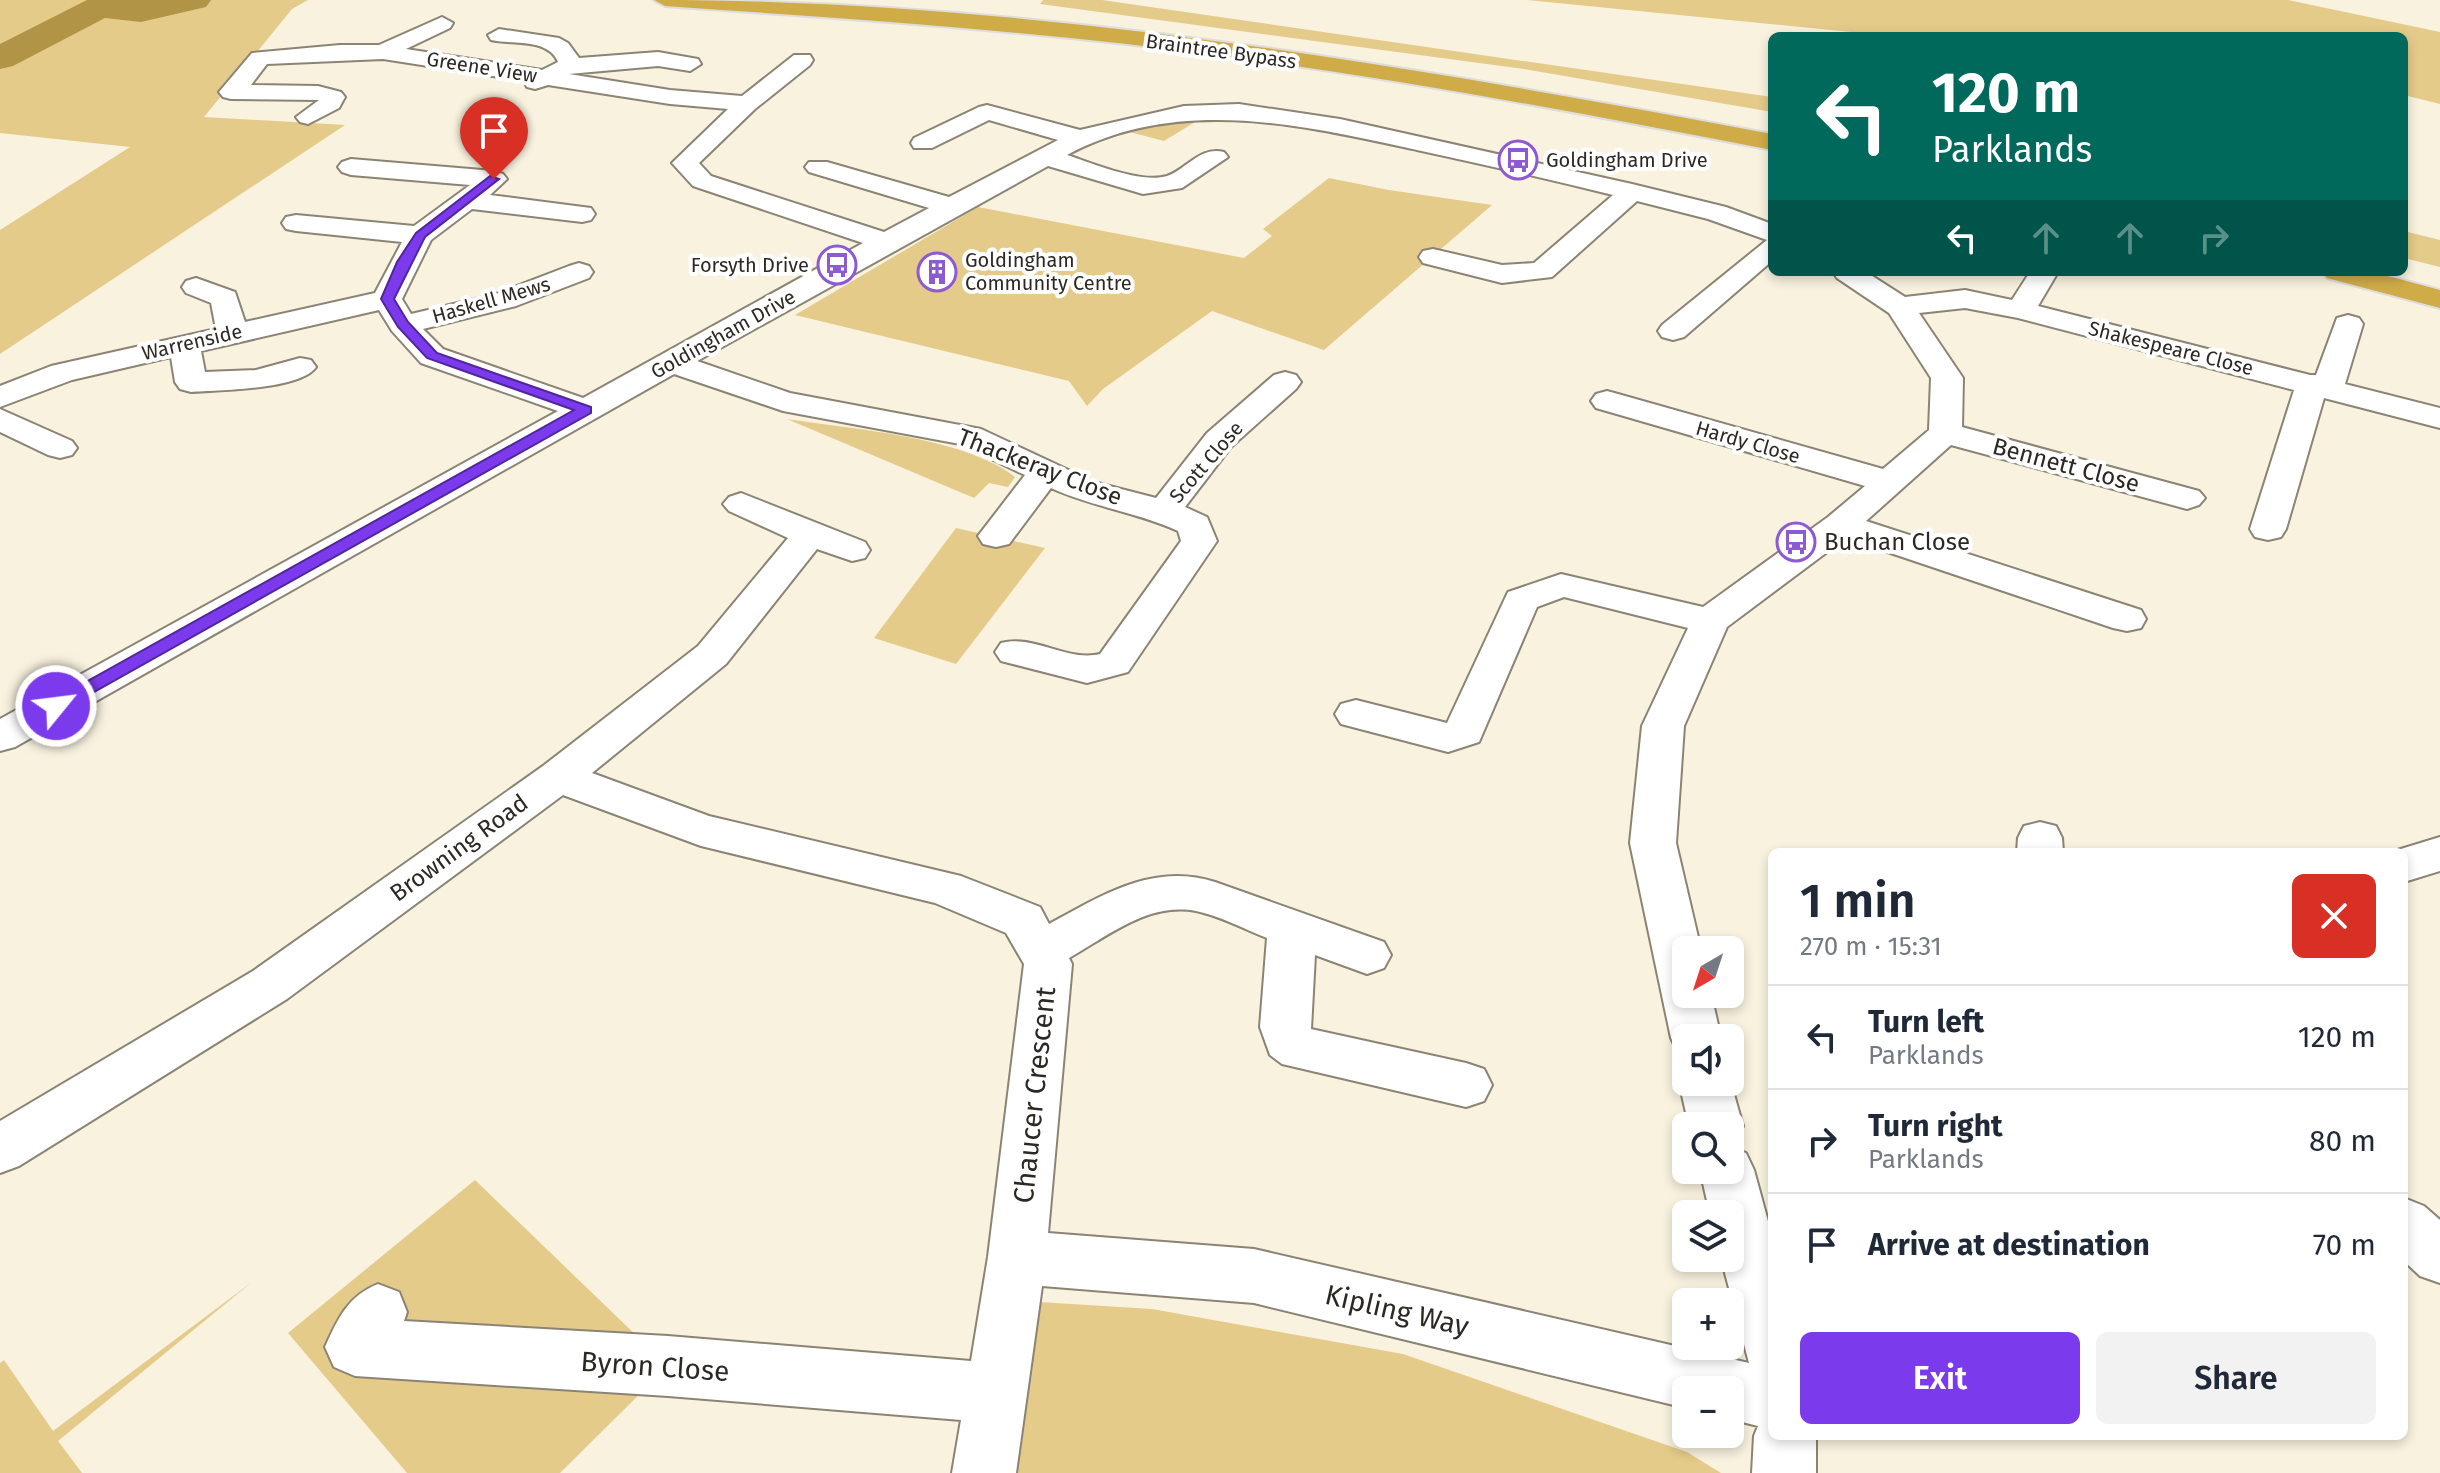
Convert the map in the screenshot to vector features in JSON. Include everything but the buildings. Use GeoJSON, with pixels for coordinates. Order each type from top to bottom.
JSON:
{"type":"FeatureCollection","features":[{"type":"Feature","properties":{"kind":"highway","name":"Braintree Bypass"},"geometry":{"type":"LineString","coordinates":[[665,0],[942,18],[1225,49],[1594,108],[1768,141]]}},
{"type":"Feature","properties":{"kind":"highway","name":"Braintree Bypass"},"geometry":{"type":"LineString","coordinates":[[829,0],[1162,30],[1443,69],[1768,125]]}},
{"type":"Feature","properties":{"kind":"highway"},"geometry":{"type":"LineString","coordinates":[[2408,271],[2440,279]]}},
{"type":"Feature","properties":{"kind":"highway"},"geometry":{"type":"LineString","coordinates":[[2353,276],[2440,299]]}},
{"type":"Feature","properties":{"kind":"street"},"geometry":{"type":"LineString","coordinates":[[383,52],[442,23]]}},
{"type":"Feature","properties":{"kind":"street"},"geometry":{"type":"LineString","coordinates":[[499,35],[560,46],[570,65]]}},
{"type":"Feature","properties":{"kind":"street","name":"Greene View"},"geometry":{"type":"LineString","coordinates":[[308,117],[331,103],[333,97],[318,93],[231,92],[247,77],[260,58],[383,52],[670,97],[747,104]]}},
{"type":"Feature","properties":{"kind":"street"},"geometry":{"type":"LineString","coordinates":[[552,103],[517,97],[544,77],[570,65],[658,59],[690,64]]}},
{"type":"Feature","properties":{"kind":"street"},"geometry":{"type":"LineString","coordinates":[[802,60],[747,104],[685,163],[702,181],[886,242]]}},
{"type":"Feature","properties":{"kind":"street","name":"Goldingham Drive"},"geometry":{"type":"LineString","coordinates":[[0,737],[886,242],[1080,138],[1136,122],[1184,113],[1239,111],[1340,126],[1632,192],[1717,213],[1768,232]]}},
{"type":"Feature","properties":{"kind":"street"},"geometry":{"type":"LineString","coordinates":[[923,143],[987,112],[1080,138]]}},
{"type":"Feature","properties":{"kind":"street"},"geometry":{"type":"LineString","coordinates":[[1046,157],[1143,186],[1173,183],[1215,157]]}},
{"type":"Feature","properties":{"kind":"street"},"geometry":{"type":"LineString","coordinates":[[351,167],[494,179],[420,235],[404,262],[395,312],[432,356],[586,410]]}},
{"type":"Feature","properties":{"kind":"street"},"geometry":{"type":"LineString","coordinates":[[818,167],[953,207]]}},
{"type":"Feature","properties":{"kind":"street"},"geometry":{"type":"LineString","coordinates":[[1433,257],[1502,274],[1542,271],[1632,192]]}},
{"type":"Feature","properties":{"kind":"street"},"geometry":{"type":"LineString","coordinates":[[466,200],[582,214]]}},
{"type":"Feature","properties":{"kind":"street"},"geometry":{"type":"LineString","coordinates":[[296,223],[420,235]]}},
{"type":"Feature","properties":{"kind":"street"},"geometry":{"type":"LineString","coordinates":[[1673,331],[1768,250]]}},
{"type":"Feature","properties":{"kind":"street","name":"Haskell Mews"},"geometry":{"type":"LineString","coordinates":[[395,312],[506,300],[579,272]]}},
{"type":"Feature","properties":{"kind":"street"},"geometry":{"type":"LineString","coordinates":[[1673,936],[1653,843],[1663,726],[1710,621],[1841,525],[1945,433],[1947,378],[1900,307],[1853,276]]}},
{"type":"Feature","properties":{"kind":"street"},"geometry":{"type":"LineString","coordinates":[[2020,310],[2041,276]]}},
{"type":"Feature","properties":{"kind":"street"},"geometry":{"type":"LineString","coordinates":[[196,287],[225,298],[232,333]]}},
{"type":"Feature","properties":{"kind":"street","name":"Shakespeare Close"},"geometry":{"type":"LineString","coordinates":[[1900,307],[1965,299],[2020,310],[2440,418]]}},
{"type":"Feature","properties":{"kind":"street","name":"Warrenside"},"geometry":{"type":"LineString","coordinates":[[0,397],[62,373],[184,343],[232,333],[395,312]]}},
{"type":"Feature","properties":{"kind":"street"},"geometry":{"type":"LineString","coordinates":[[2268,529],[2319,386],[2348,324]]}},
{"type":"Feature","properties":{"kind":"street"},"geometry":{"type":"LineString","coordinates":[[184,343],[191,382],[258,379],[300,367]]}},
{"type":"Feature","properties":{"kind":"street","name":"Thackeray Close"},"geometry":{"type":"LineString","coordinates":[[673,363],[783,401],[969,436],[1082,489],[1164,511],[1194,525],[1199,541],[1114,663],[1087,670],[1015,652]]}},
{"type":"Feature","properties":{"kind":"street","name":"Scott Close"},"geometry":{"type":"LineString","coordinates":[[1164,511],[1219,440],[1285,382]]}},
{"type":"Feature","properties":{"kind":"street","name":"Hardy Close"},"geometry":{"type":"LineString","coordinates":[[1607,401],[1890,482]]}},
{"type":"Feature","properties":{"kind":"street"},"geometry":{"type":"LineString","coordinates":[[0,419],[60,448]]}},
{"type":"Feature","properties":{"kind":"street","name":"Bennett Close"},"geometry":{"type":"LineString","coordinates":[[1945,433],[2187,498]]}},
{"type":"Feature","properties":{"kind":"street"},"geometry":{"type":"LineString","coordinates":[[996,536],[1045,473]]}},
{"type":"Feature","properties":{"kind":"street"},"geometry":{"type":"LineString","coordinates":[[741,504],[852,550]]}},
{"type":"Feature","properties":{"kind":"street"},"geometry":{"type":"LineString","coordinates":[[1841,525],[2127,619]]}},
{"type":"Feature","properties":{"kind":"street","name":"Browning Road"},"geometry":{"type":"LineString","coordinates":[[0,1149],[270,985],[558,777],[712,655],[810,534]]}},
{"type":"Feature","properties":{"kind":"street"},"geometry":{"type":"LineString","coordinates":[[1356,714],[1448,738],[1464,732],[1521,600],[1561,585],[1710,621]]}},
{"type":"Feature","properties":{"kind":"street","name":"Chaucer Crescent"},"geometry":{"type":"LineString","coordinates":[[558,777],[701,830],[945,888],[1023,920],[1048,964],[1017,1257],[984,1473]]}},
{"type":"Feature","properties":{"kind":"street"},"geometry":{"type":"LineString","coordinates":[[2408,864],[2440,854]]}},
{"type":"Feature","properties":{"kind":"street"},"geometry":{"type":"LineString","coordinates":[[1041,951],[1130,901],[1164,892],[1199,894],[1367,955]]}},
{"type":"Feature","properties":{"kind":"street"},"geometry":{"type":"LineString","coordinates":[[1291,927],[1285,1027],[1288,1040],[1300,1049],[1466,1085]]}},
{"type":"Feature","properties":{"kind":"street"},"geometry":{"type":"LineString","coordinates":[[1731,1184],[1768,1332]]}},
{"type":"Feature","properties":{"kind":"street"},"geometry":{"type":"LineString","coordinates":[[2408,1228],[2440,1257]]}},
{"type":"Feature","properties":{"kind":"street","name":"Kipling Way"},"geometry":{"type":"LineString","coordinates":[[1017,1257],[1254,1276],[1768,1398]]}},
{"type":"Feature","properties":{"kind":"street","name":"Byron Close"},"geometry":{"type":"LineString","coordinates":[[378,1312],[355,1347],[668,1366],[996,1393]]}},
{"type":"Feature","properties":{"kind":"street"},"geometry":{"type":"LineString","coordinates":[[1784,1473],[1785,1440]]}},
{"type":"Feature","properties":{"kind":"shaded area"},"geometry":{"type":"Polygon","coordinates":[[[0,0],[308,0],[292,9],[204,117],[345,125],[0,354],[0,230],[130,147],[0,133],[0,0]]]}},
{"type":"Feature","properties":{"kind":"shaded area"},"geometry":{"type":"Polygon","coordinates":[[[1043,0],[1102,0],[1768,96],[1768,111],[1524,69],[1040,4],[1043,0]]]}},
{"type":"Feature","properties":{"kind":"shaded area"},"geometry":{"type":"Polygon","coordinates":[[[1527,0],[2288,0],[2440,32],[2440,104],[2408,96],[2408,32],[1851,32],[1527,0]]]}},
{"type":"Feature","properties":{"kind":"shaded area"},"geometry":{"type":"Polygon","coordinates":[[[1200,119],[1164,141],[1126,131],[1200,119]]]}},
{"type":"Feature","properties":{"kind":"shaded area"},"geometry":{"type":"Polygon","coordinates":[[[1329,178],[1492,205],[1324,350],[1212,311],[1103,389],[1087,406],[1069,381],[795,315],[978,207],[1244,258],[1272,236],[1263,229],[1329,178]]]}},
{"type":"Feature","properties":{"kind":"shaded area"},"geometry":{"type":"Polygon","coordinates":[[[2408,232],[2440,240],[2440,267],[2408,259],[2408,232]]]}},
{"type":"Feature","properties":{"kind":"shaded area"},"geometry":{"type":"Polygon","coordinates":[[[787,419],[938,444],[993,463],[1015,477],[1008,487],[989,483],[974,498],[787,419]]]}},
{"type":"Feature","properties":{"kind":"shaded area"},"geometry":{"type":"Polygon","coordinates":[[[956,528],[1045,548],[956,664],[874,638],[956,528]]]}},
{"type":"Feature","properties":{"kind":"shaded area"},"geometry":{"type":"Polygon","coordinates":[[[475,1180],[668,1366],[560,1473],[407,1473],[288,1333],[475,1180]]]}},
{"type":"Feature","properties":{"kind":"shaded area"},"geometry":{"type":"Polygon","coordinates":[[[252,1282],[58,1441],[82,1473],[0,1473],[0,1363],[4,1360],[53,1431],[252,1282]]]}},
{"type":"Feature","properties":{"kind":"shaded area"},"geometry":{"type":"Polygon","coordinates":[[[1039,1302],[1152,1309],[1403,1354],[1687,1452],[1721,1473],[1017,1473],[1039,1302]]]}},
{"type":"Feature","properties":{"kind":"waterway"},"geometry":{"type":"LineString","coordinates":[[0,58],[100,7],[141,12],[194,0]]}},
{"type":"Feature","properties":{"kind":"place","name":"Goldingham Drive"},"geometry":{"type":"Point","coordinates":[1518,160]}},
{"type":"Feature","properties":{"kind":"place","name":"Forsyth Drive"},"geometry":{"type":"Point","coordinates":[837,265]}},
{"type":"Feature","properties":{"kind":"place","name":"Goldingham Community Centre"},"geometry":{"type":"Point","coordinates":[937,272]}},
{"type":"Feature","properties":{"kind":"place","name":"Buchan Close"},"geometry":{"type":"Point","coordinates":[1796,542]}},
{"type":"Feature","properties":{"kind":"route"},"geometry":{"type":"LineString","coordinates":[[56,706],[586,410],[432,356],[403,325],[387,299],[420,235],[494,179]]}}]}
